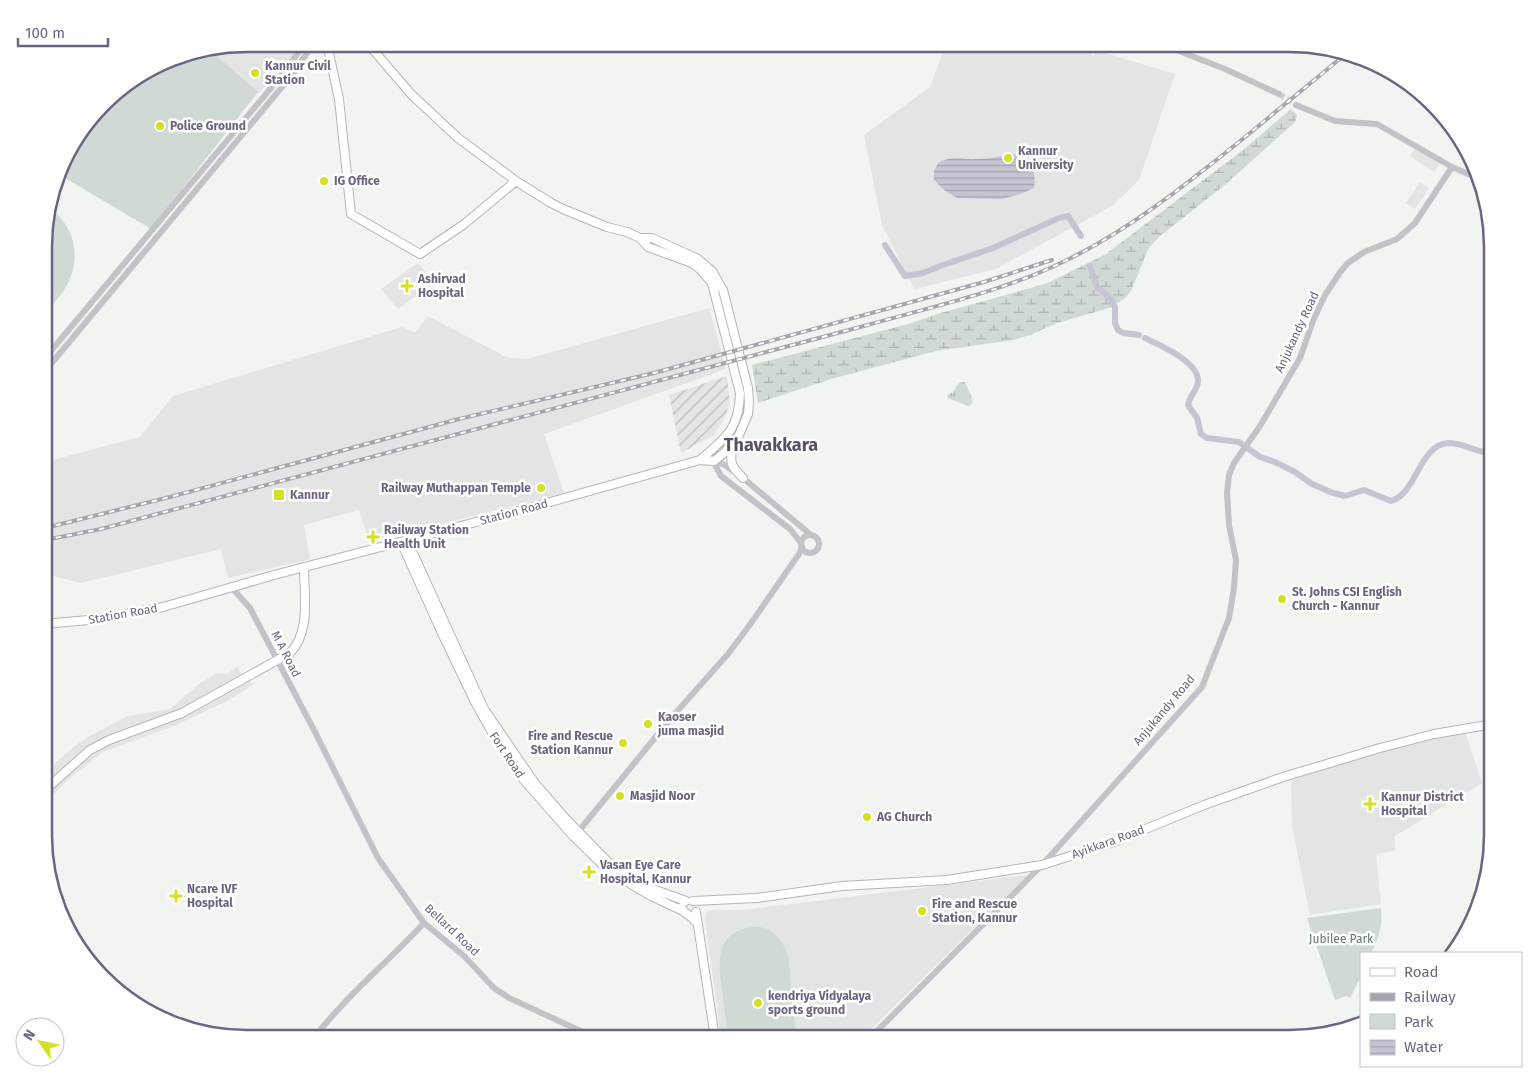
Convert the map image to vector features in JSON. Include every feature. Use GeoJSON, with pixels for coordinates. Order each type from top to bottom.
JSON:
{"type":"FeatureCollection","features":[{"type":"Feature","properties":{"kind":"main road"},"geometry":{"type":"LineString","coordinates":[[329,52],[339,99],[351,214],[420,254],[463,225],[516,181]]}},
{"type":"Feature","properties":{"kind":"main road"},"geometry":{"type":"LineString","coordinates":[[375,52],[411,94],[458,138],[516,181],[557,206],[640,238],[652,238],[698,259],[712,271],[723,290],[748,388],[749,402],[748,414],[733,444],[714,461],[700,460]]}},
{"type":"Feature","properties":{"kind":"main road","name":"Station Road"},"geometry":{"type":"LineString","coordinates":[[52,623],[99,619],[148,610],[700,460],[724,441],[740,409],[740,392],[712,283],[692,263],[648,247],[640,238]]}},
{"type":"Feature","properties":{"kind":"main road"},"geometry":{"type":"LineString","coordinates":[[733,444],[730,462],[743,478]]}},
{"type":"Feature","properties":{"kind":"main road","name":"Fort Road"},"geometry":{"type":"LineString","coordinates":[[404,541],[486,724],[526,776],[609,871],[672,906],[691,908]]}},
{"type":"Feature","properties":{"kind":"main road"},"geometry":{"type":"LineString","coordinates":[[52,785],[90,750],[109,740],[182,713],[290,653],[297,646],[304,625],[304,567]]}},
{"type":"Feature","properties":{"kind":"main road","name":"Ayikkara Road"},"geometry":{"type":"LineString","coordinates":[[691,908],[711,900],[788,894],[842,886],[947,880],[1042,865],[1114,842],[1211,803],[1284,777],[1434,734],[1484,726]]}},
{"type":"Feature","properties":{"kind":"main road","name":"Fort Road"},"geometry":{"type":"LineString","coordinates":[[576,835],[609,863],[628,876],[644,886],[691,908]]}},
{"type":"Feature","properties":{"kind":"main road"},"geometry":{"type":"LineString","coordinates":[[691,908],[698,924],[714,1030]]}},
{"type":"Feature","properties":{"kind":"street"},"geometry":{"type":"LineString","coordinates":[[52,351],[299,52]]}},
{"type":"Feature","properties":{"kind":"street"},"geometry":{"type":"LineString","coordinates":[[52,364],[286,82],[308,52]]}},
{"type":"Feature","properties":{"kind":"street"},"geometry":{"type":"LineString","coordinates":[[1181,52],[1279,94]]}},
{"type":"Feature","properties":{"kind":"street"},"geometry":{"type":"LineString","coordinates":[[1296,105],[1335,120],[1377,124],[1452,167],[1471,175]]}},
{"type":"Feature","properties":{"kind":"street","name":"Anjukandy Road"},"geometry":{"type":"LineString","coordinates":[[878,1030],[1042,865],[1202,687],[1229,618],[1234,588],[1236,560],[1229,525],[1227,493],[1232,469],[1241,451],[1260,426],[1300,358],[1313,320],[1344,267],[1348,262],[1364,252],[1397,239],[1408,231],[1452,167]]}},
{"type":"Feature","properties":{"kind":"street"},"geometry":{"type":"LineString","coordinates":[[127,262],[132,267]]}},
{"type":"Feature","properties":{"kind":"street"},"geometry":{"type":"LineString","coordinates":[[708,453],[722,476],[790,529],[801,545],[809,552]]}},
{"type":"Feature","properties":{"kind":"street"},"geometry":{"type":"LineString","coordinates":[[714,461],[725,465],[743,478],[816,538],[818,543],[816,549],[809,552],[790,567]]}},
{"type":"Feature","properties":{"kind":"street"},"geometry":{"type":"LineString","coordinates":[[576,835],[672,717],[728,654],[790,567],[803,538],[811,535]]}},
{"type":"Feature","properties":{"kind":"street","name":"M A Road"},"geometry":{"type":"LineString","coordinates":[[232,588],[250,608],[316,734]]}},
{"type":"Feature","properties":{"kind":"street","name":"Bellard Road"},"geometry":{"type":"LineString","coordinates":[[316,734],[378,858],[424,923],[464,956],[494,988],[509,998],[579,1030]]}},
{"type":"Feature","properties":{"kind":"street"},"geometry":{"type":"LineString","coordinates":[[320,1030],[331,1016],[424,923]]}},
{"type":"Feature","properties":{"kind":"shaded area","name":"Kannur Civil Station"},"geometry":{"type":"Polygon","coordinates":[[[248,52],[296,52],[258,94],[212,56],[248,52]]]}},
{"type":"Feature","properties":{"kind":"shaded area","name":"Kannur University"},"geometry":{"type":"Polygon","coordinates":[[[943,52],[1089,52],[1093,56],[1098,52],[1102,52],[1175,74],[1139,180],[1112,206],[996,269],[914,289],[882,225],[864,135],[930,87],[943,52]]]}},
{"type":"Feature","properties":{"kind":"shaded area"},"geometry":{"type":"Polygon","coordinates":[[[1416,147],[1440,163],[1434,172],[1410,156],[1416,147]]]}},
{"type":"Feature","properties":{"kind":"shaded area"},"geometry":{"type":"Polygon","coordinates":[[[1420,182],[1429,188],[1415,209],[1406,203],[1420,182]]]}},
{"type":"Feature","properties":{"kind":"shaded area","name":"Ashirvad Hospital"},"geometry":{"type":"Polygon","coordinates":[[[418,263],[434,283],[398,309],[381,289],[418,263]]]}},
{"type":"Feature","properties":{"kind":"shaded area"},"geometry":{"type":"Polygon","coordinates":[[[709,308],[726,369],[544,434],[564,493],[369,542],[359,510],[304,525],[310,559],[228,578],[221,549],[81,583],[52,576],[52,460],[140,437],[173,396],[402,327],[415,333],[428,316],[506,357],[527,359],[709,308]]]}},
{"type":"Feature","properties":{"kind":"shaded area"},"geometry":{"type":"Polygon","coordinates":[[[727,376],[730,404],[723,421],[714,435],[681,453],[669,395],[727,376]]]}},
{"type":"Feature","properties":{"kind":"shaded area"},"geometry":{"type":"Polygon","coordinates":[[[238,666],[241,675],[254,684],[229,700],[174,726],[103,752],[65,782],[52,796],[52,766],[76,745],[128,716],[170,709],[199,684],[217,673],[227,674],[238,666]]]}},
{"type":"Feature","properties":{"kind":"shaded area","name":"Kannur District Hospital"},"geometry":{"type":"Polygon","coordinates":[[[1465,732],[1482,783],[1395,836],[1395,851],[1376,854],[1381,904],[1310,915],[1292,826],[1291,780],[1355,758],[1465,732]]]}},
{"type":"Feature","properties":{"kind":"shaded area"},"geometry":{"type":"Polygon","coordinates":[[[1028,875],[870,1030],[720,1030],[705,919],[706,913],[710,910],[742,910],[1028,875]]]}},
{"type":"Feature","properties":{"kind":"green space","name":"Police Ground"},"geometry":{"type":"Polygon","coordinates":[[[216,55],[258,92],[151,229],[65,178],[67,173],[85,139],[101,119],[139,85],[173,67],[216,55]]]}},
{"type":"Feature","properties":{"kind":"green space"},"geometry":{"type":"Polygon","coordinates":[[[1291,109],[1297,115],[1295,122],[1227,183],[1159,237],[1148,249],[1131,291],[1125,298],[1109,308],[1057,323],[1013,340],[936,351],[831,379],[758,403],[752,365],[912,323],[937,314],[1048,283],[1106,254],[1243,150],[1291,109]]]}},
{"type":"Feature","properties":{"kind":"green space"},"geometry":{"type":"Polygon","coordinates":[[[55,213],[70,232],[74,246],[72,274],[57,300],[52,305],[52,248],[55,213]]]}},
{"type":"Feature","properties":{"kind":"green space"},"geometry":{"type":"Polygon","coordinates":[[[960,382],[965,382],[972,397],[972,403],[969,406],[947,398],[960,382]]]}},
{"type":"Feature","properties":{"kind":"green space","name":"Jubilee Park"},"geometry":{"type":"Polygon","coordinates":[[[1381,908],[1381,926],[1378,937],[1371,952],[1360,952],[1360,978],[1350,998],[1346,996],[1335,1000],[1307,918],[1381,908]]]}},
{"type":"Feature","properties":{"kind":"green space","name":"kendriya Vidyalaya sports ground"},"geometry":{"type":"Polygon","coordinates":[[[753,927],[765,928],[775,934],[782,942],[788,954],[795,1030],[727,1030],[720,959],[725,942],[741,930],[753,927]]]}},
{"type":"Feature","properties":{"kind":"water"},"geometry":{"type":"Polygon","coordinates":[[[1012,154],[1028,162],[1033,170],[1034,188],[1021,194],[1002,199],[957,198],[944,190],[934,180],[934,171],[938,163],[943,161],[953,158],[986,158],[1012,154]]]}},
{"type":"Feature","properties":{"kind":"waterway"},"geometry":{"type":"LineString","coordinates":[[885,245],[905,276],[923,273],[993,248],[1059,218],[1068,216],[1081,236]]}},
{"type":"Feature","properties":{"kind":"waterway"},"geometry":{"type":"LineString","coordinates":[[1090,266],[1097,287],[1110,298],[1115,307],[1115,323],[1118,330],[1123,333],[1139,335]]}},
{"type":"Feature","properties":{"kind":"waterway"},"geometry":{"type":"LineString","coordinates":[[1145,338],[1178,355],[1197,374],[1198,384],[1188,405],[1197,418],[1201,434],[1207,438],[1239,442],[1260,457],[1275,462],[1295,472],[1312,484],[1333,493],[1345,496],[1364,490],[1391,501],[1404,492],[1428,455],[1440,445],[1454,443],[1484,452]]}},
{"type":"Feature","properties":{"kind":"tunnel"},"geometry":{"type":"LineString","coordinates":[[1279,94],[1296,105]]}},
{"type":"Feature","properties":{"kind":"railway"},"geometry":{"type":"LineString","coordinates":[[52,539],[101,529],[864,326],[1016,282],[1089,249],[1134,221],[1198,175],[1340,59]]}},
{"type":"Feature","properties":{"kind":"railway"},"geometry":{"type":"LineString","coordinates":[[52,526],[170,497],[459,419],[654,373],[984,282],[1052,260]]}},
{"type":"Feature","properties":{"kind":"place","name":"Kannur Civil Station"},"geometry":{"type":"Point","coordinates":[255,73]}},
{"type":"Feature","properties":{"kind":"place","name":"Police Ground"},"geometry":{"type":"Point","coordinates":[160,126]}},
{"type":"Feature","properties":{"kind":"place","name":"Kannur University"},"geometry":{"type":"Point","coordinates":[1008,158]}},
{"type":"Feature","properties":{"kind":"place","name":"IG Office"},"geometry":{"type":"Point","coordinates":[324,181]}},
{"type":"Feature","properties":{"kind":"place","name":"Ashirvad Hospital"},"geometry":{"type":"Point","coordinates":[407,286]}},
{"type":"Feature","properties":{"kind":"place","name":"Railway Muthappan Temple"},"geometry":{"type":"Point","coordinates":[541,488]}},
{"type":"Feature","properties":{"kind":"place","name":"Kannur"},"geometry":{"type":"Point","coordinates":[279,495]}},
{"type":"Feature","properties":{"kind":"place","name":"Railway Station Health Unit"},"geometry":{"type":"Point","coordinates":[373,537]}},
{"type":"Feature","properties":{"kind":"place","name":"St. Johns CSI English Church - Kannur"},"geometry":{"type":"Point","coordinates":[1282,599]}},
{"type":"Feature","properties":{"kind":"place","name":"Kaoser juma masjid"},"geometry":{"type":"Point","coordinates":[648,724]}},
{"type":"Feature","properties":{"kind":"place","name":"Fire and Rescue Station Kannur"},"geometry":{"type":"Point","coordinates":[623,743]}},
{"type":"Feature","properties":{"kind":"place","name":"Masjid Noor"},"geometry":{"type":"Point","coordinates":[620,796]}},
{"type":"Feature","properties":{"kind":"place","name":"Kannur District Hospital"},"geometry":{"type":"Point","coordinates":[1370,804]}},
{"type":"Feature","properties":{"kind":"place","name":"AG Church"},"geometry":{"type":"Point","coordinates":[867,817]}},
{"type":"Feature","properties":{"kind":"place","name":"Vasan Eye Care Hospital, Kannur"},"geometry":{"type":"Point","coordinates":[589,872]}},
{"type":"Feature","properties":{"kind":"place","name":"Ncare IVF Hospital"},"geometry":{"type":"Point","coordinates":[176,896]}},
{"type":"Feature","properties":{"kind":"place","name":"Fire and Rescue Station, Kannur"},"geometry":{"type":"Point","coordinates":[922,911]}},
{"type":"Feature","properties":{"kind":"place","name":"kendriya Vidyalaya sports ground"},"geometry":{"type":"Point","coordinates":[758,1003]}},
{"type":"Feature","properties":{"kind":"district","name":"Thavakkara"},"geometry":{"type":"Point","coordinates":[771,445]}}]}
